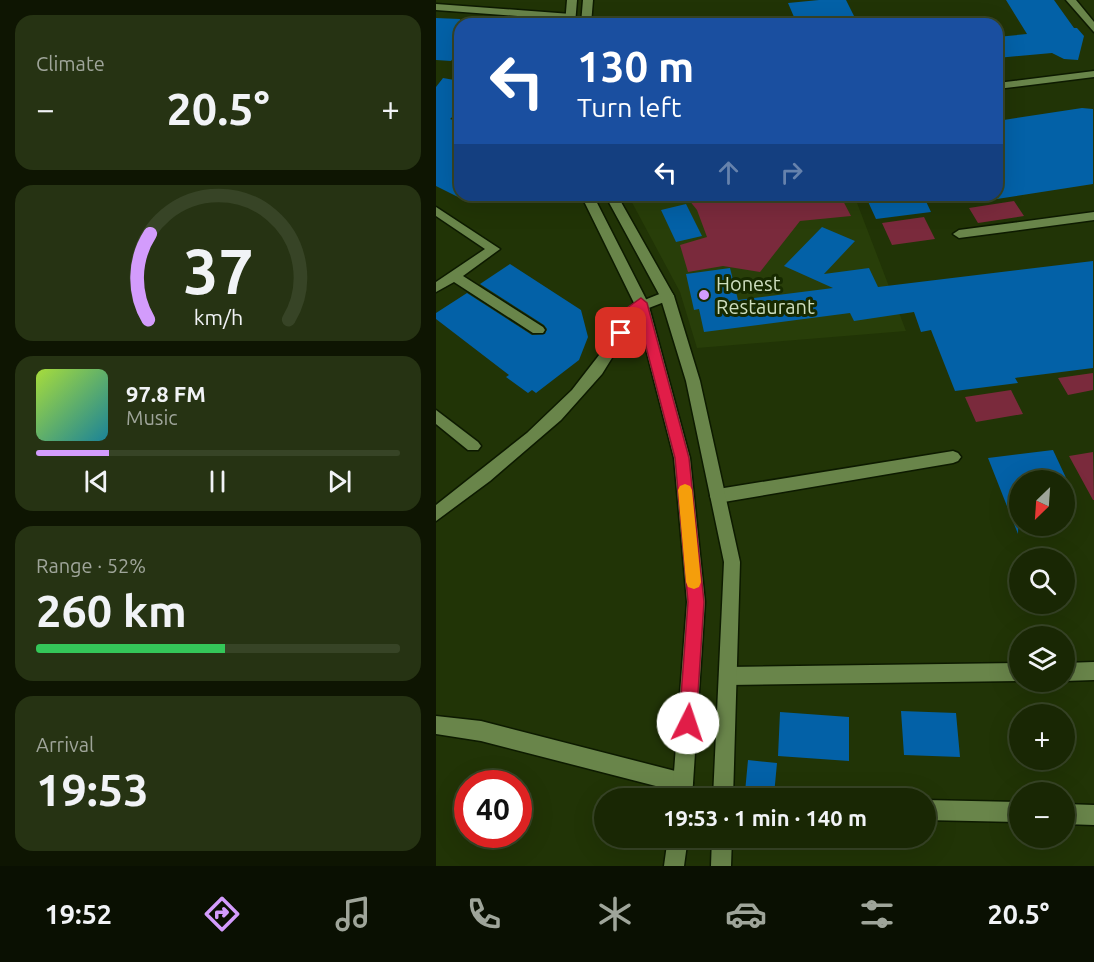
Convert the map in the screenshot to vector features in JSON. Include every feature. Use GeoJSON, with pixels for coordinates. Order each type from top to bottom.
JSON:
{"type":"FeatureCollection","features":[{"type":"Feature","properties":{"kind":"street"},"geometry":{"type":"LineString","coordinates":[[570,18],[572,0]]}},
{"type":"Feature","properties":{"kind":"street"},"geometry":{"type":"LineString","coordinates":[[586,18],[588,0]]}},
{"type":"Feature","properties":{"kind":"street"},"geometry":{"type":"LineString","coordinates":[[1071,0],[1093,29]]}},
{"type":"Feature","properties":{"kind":"street"},"geometry":{"type":"LineString","coordinates":[[436,8],[548,18]]}},
{"type":"Feature","properties":{"kind":"street"},"geometry":{"type":"LineString","coordinates":[[1003,85],[1093,74]]}},
{"type":"Feature","properties":{"kind":"street"},"geometry":{"type":"LineString","coordinates":[[590,201],[641,303],[682,458],[696,602],[683,788]]}},
{"type":"Feature","properties":{"kind":"street"},"geometry":{"type":"LineString","coordinates":[[614,201],[667,296],[693,381],[732,562],[723,788]]}},
{"type":"Feature","properties":{"kind":"street"},"geometry":{"type":"LineString","coordinates":[[436,212],[494,249],[436,288]]}},
{"type":"Feature","properties":{"kind":"street"},"geometry":{"type":"LineString","coordinates":[[959,234],[1093,216]]}},
{"type":"Feature","properties":{"kind":"street"},"geometry":{"type":"LineString","coordinates":[[454,276],[538,330]]}},
{"type":"Feature","properties":{"kind":"street"},"geometry":{"type":"LineString","coordinates":[[436,514],[495,469],[572,401],[615,345],[631,311],[641,303],[667,296]]}},
{"type":"Feature","properties":{"kind":"street"},"geometry":{"type":"LineString","coordinates":[[436,416],[474,446]]}},
{"type":"Feature","properties":{"kind":"street"},"geometry":{"type":"LineString","coordinates":[[718,496],[953,457]]}},
{"type":"Feature","properties":{"kind":"street"},"geometry":{"type":"LineString","coordinates":[[1075,672],[1093,671]]}},
{"type":"Feature","properties":{"kind":"street"},"geometry":{"type":"LineString","coordinates":[[728,676],[1009,672]]}},
{"type":"Feature","properties":{"kind":"street"},"geometry":{"type":"LineString","coordinates":[[436,725],[481,730],[673,788]]}},
{"type":"Feature","properties":{"kind":"street"},"geometry":{"type":"LineString","coordinates":[[936,810],[1009,813]]}},
{"type":"Feature","properties":{"kind":"street"},"geometry":{"type":"LineString","coordinates":[[1075,814],[1093,815]]}},
{"type":"Feature","properties":{"kind":"street"},"geometry":{"type":"LineString","coordinates":[[674,866],[676,848]]}},
{"type":"Feature","properties":{"kind":"street"},"geometry":{"type":"LineString","coordinates":[[721,866],[722,848]]}},
{"type":"Feature","properties":{"kind":"shaded area"},"geometry":{"type":"Polygon","coordinates":[[[631,201],[856,201],[906,331],[697,348],[680,292],[631,201]]]}},
{"type":"Feature","properties":{"kind":"shaded area"},"geometry":{"type":"Polygon","coordinates":[[[690,201],[843,201],[851,216],[800,221],[760,272],[723,266],[688,272],[680,245],[707,237],[697,210],[690,201]]]}},
{"type":"Feature","properties":{"kind":"shaded area"},"geometry":{"type":"Polygon","coordinates":[[[1014,201],[1024,216],[978,223],[969,208],[1014,201]]]}},
{"type":"Feature","properties":{"kind":"shaded area"},"geometry":{"type":"Polygon","coordinates":[[[924,217],[935,239],[892,245],[882,223],[924,217]]]}},
{"type":"Feature","properties":{"kind":"shaded area"},"geometry":{"type":"Polygon","coordinates":[[[1093,373],[1093,390],[1068,395],[1058,378],[1093,373]]]}},
{"type":"Feature","properties":{"kind":"shaded area"},"geometry":{"type":"Polygon","coordinates":[[[1011,390],[1023,414],[976,422],[965,397],[1011,390]]]}},
{"type":"Feature","properties":{"kind":"shaded area"},"geometry":{"type":"Polygon","coordinates":[[[1093,452],[1094,500],[1069,456],[1093,452]]]}},
{"type":"Feature","properties":{"kind":"building"},"geometry":{"type":"Polygon","coordinates":[[[846,0],[855,18],[794,18],[788,3],[846,0]]]}},
{"type":"Feature","properties":{"kind":"building"},"geometry":{"type":"Polygon","coordinates":[[[1006,0],[1054,0],[1074,28],[1077,28],[1084,36],[1078,60],[1064,59],[1052,53],[1003,57],[1003,36],[1027,34],[1006,0]]]}},
{"type":"Feature","properties":{"kind":"building"},"geometry":{"type":"Polygon","coordinates":[[[436,18],[454,19],[454,57],[451,61],[436,60],[436,18]]]}},
{"type":"Feature","properties":{"kind":"building"},"geometry":{"type":"Polygon","coordinates":[[[443,78],[454,80],[454,115],[450,119],[454,120],[454,195],[436,186],[436,87],[443,78]]]}},
{"type":"Feature","properties":{"kind":"building"},"geometry":{"type":"Polygon","coordinates":[[[1082,108],[1093,109],[1093,184],[1003,198],[1003,120],[1082,108]]]}},
{"type":"Feature","properties":{"kind":"building"},"geometry":{"type":"Polygon","coordinates":[[[868,201],[926,201],[931,212],[876,219],[868,201]]]}},
{"type":"Feature","properties":{"kind":"building"},"geometry":{"type":"Polygon","coordinates":[[[686,204],[702,236],[676,242],[661,210],[686,204]]]}},
{"type":"Feature","properties":{"kind":"building"},"geometry":{"type":"Polygon","coordinates":[[[822,227],[855,241],[824,274],[869,268],[878,287],[1093,261],[1093,368],[1015,378],[1018,383],[955,391],[931,330],[921,332],[914,312],[854,321],[850,313],[704,332],[699,309],[694,310],[686,274],[730,268],[738,300],[833,288],[784,266],[822,227]]]}},
{"type":"Feature","properties":{"kind":"building"},"geometry":{"type":"Polygon","coordinates":[[[510,264],[581,310],[588,337],[579,360],[536,393],[532,390],[528,393],[506,377],[509,375],[436,319],[436,313],[467,293],[532,335],[545,334],[547,329],[544,325],[480,284],[510,264]]]}},
{"type":"Feature","properties":{"kind":"building"},"geometry":{"type":"Polygon","coordinates":[[[1053,450],[1062,470],[1009,470],[1009,511],[988,458],[1053,450]]]}},
{"type":"Feature","properties":{"kind":"building"},"geometry":{"type":"Polygon","coordinates":[[[901,711],[956,713],[960,757],[904,755],[901,711]]]}},
{"type":"Feature","properties":{"kind":"building"},"geometry":{"type":"Polygon","coordinates":[[[780,712],[849,717],[849,761],[778,756],[780,712]]]}},
{"type":"Feature","properties":{"kind":"building"},"geometry":{"type":"Polygon","coordinates":[[[748,760],[777,763],[775,788],[745,788],[748,760]]]}},
{"type":"Feature","properties":{"kind":"slow traffic"},"geometry":{"type":"LineString","coordinates":[[685,490],[694,582]]}},
{"type":"Feature","properties":{"kind":"place","name":"Honest Restaurant"},"geometry":{"type":"Point","coordinates":[704,295]}},
{"type":"Feature","properties":{"kind":"route"},"geometry":{"type":"LineString","coordinates":[[621,333],[631,311],[641,303],[682,458],[696,602],[688,723]]}}]}
